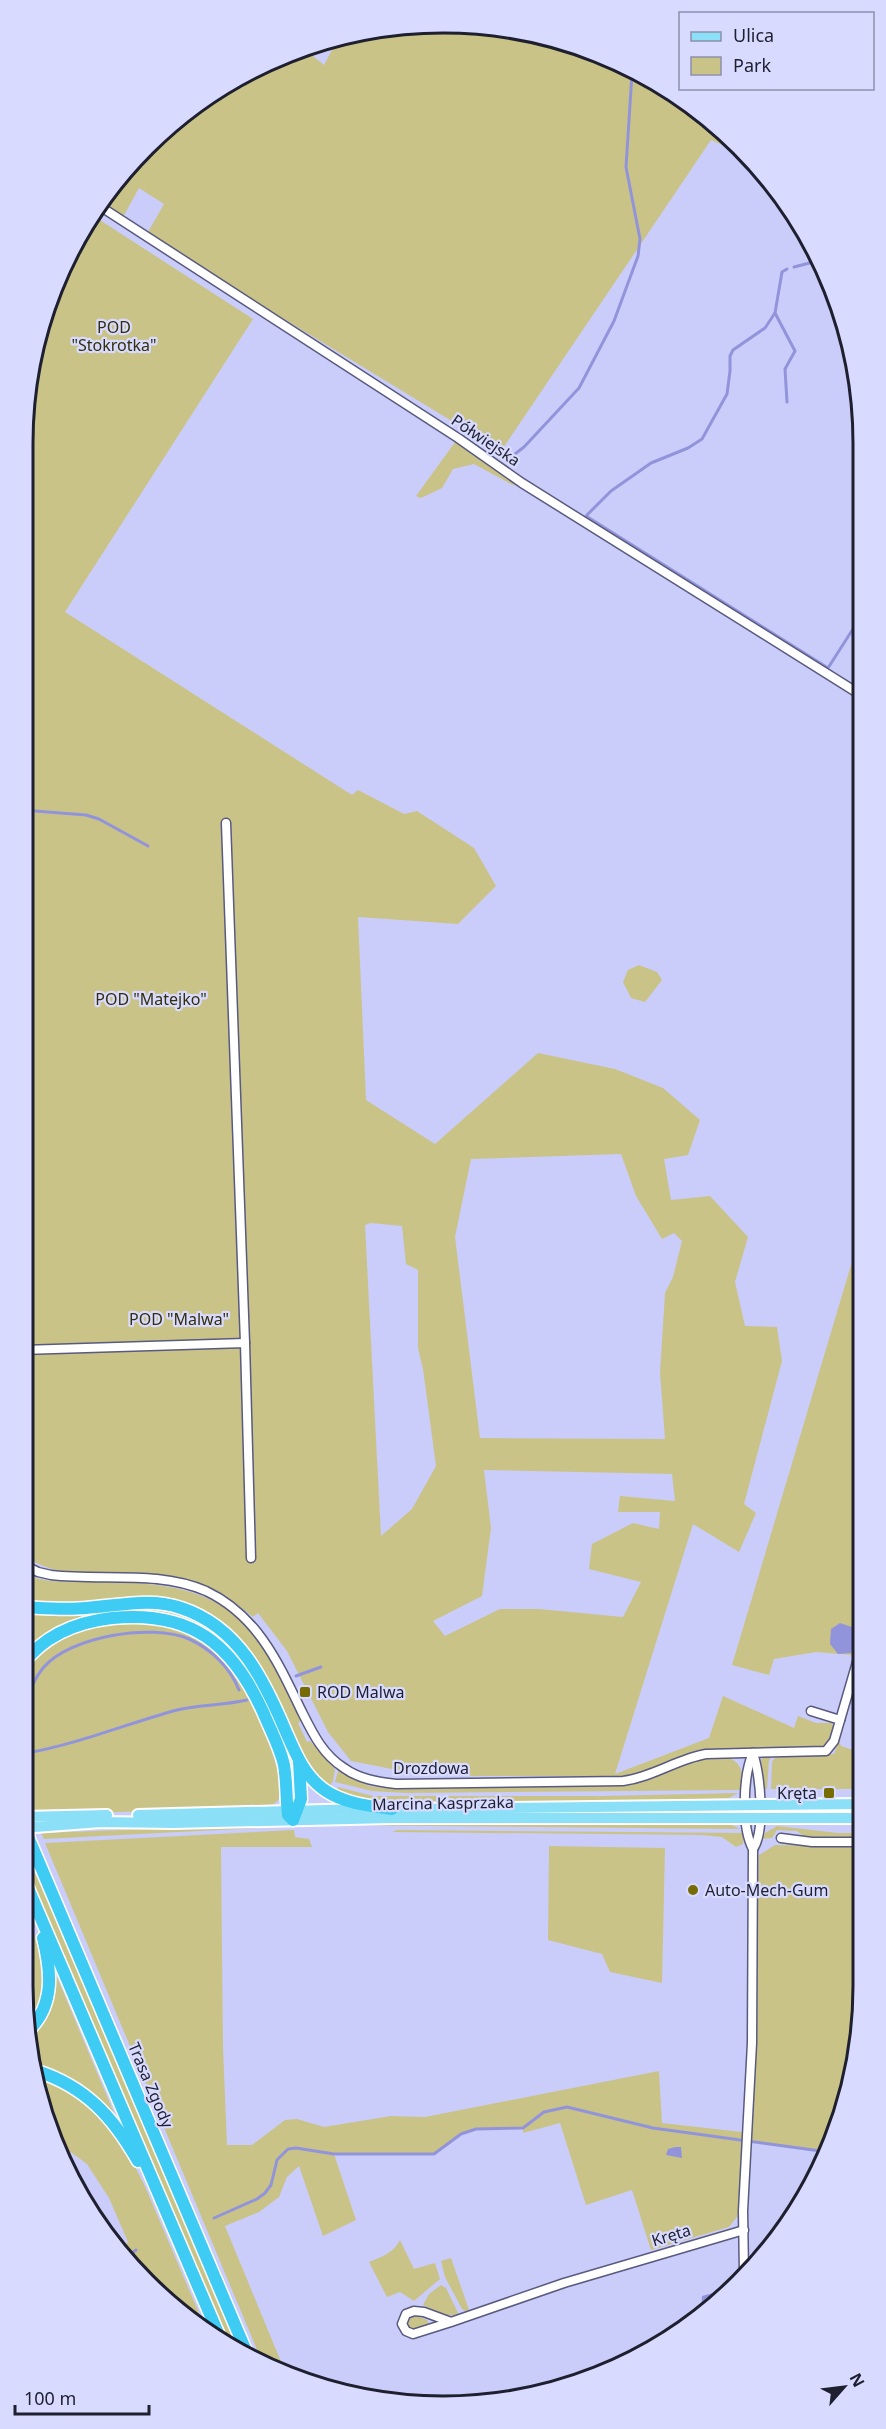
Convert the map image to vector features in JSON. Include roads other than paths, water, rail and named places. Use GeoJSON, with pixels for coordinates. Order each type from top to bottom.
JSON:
{"type":"FeatureCollection","features":[{"type":"Feature","properties":{"kind":"highway"},"geometry":{"type":"LineString","coordinates":[[33,1606],[85,1608],[152,1603],[179,1607],[199,1615],[229,1636],[251,1660],[267,1689],[299,1761],[316,1783],[336,1797],[364,1805],[392,1809]]}},
{"type":"Feature","properties":{"kind":"highway"},"geometry":{"type":"LineString","coordinates":[[33,1652],[50,1638],[74,1626],[92,1621],[135,1616],[154,1617],[180,1623],[200,1631],[232,1659],[258,1701],[283,1762],[293,1814]]}},
{"type":"Feature","properties":{"kind":"highway"},"geometry":{"type":"LineString","coordinates":[[293,1814],[302,1788],[299,1761]]}},
{"type":"Feature","properties":{"kind":"highway","name":"Trasa Zgody"},"geometry":{"type":"LineString","coordinates":[[33,1849],[243,2344]]}},
{"type":"Feature","properties":{"kind":"highway"},"geometry":{"type":"LineString","coordinates":[[33,1899],[49,1960],[50,1975],[46,2003],[35,2023]]}},
{"type":"Feature","properties":{"kind":"highway"},"geometry":{"type":"LineString","coordinates":[[33,1899],[216,2327]]}},
{"type":"Feature","properties":{"kind":"highway"},"geometry":{"type":"LineString","coordinates":[[43,2073],[72,2086],[105,2114],[130,2148],[165,2210]]}},
{"type":"Feature","properties":{"kind":"main road","name":"Marcina Kasprzaka"},"geometry":{"type":"LineString","coordinates":[[33,1830],[101,1822],[173,1823],[392,1809],[853,1804]]}},
{"type":"Feature","properties":{"kind":"main road","name":"Marcina Kasprzaka"},"geometry":{"type":"LineString","coordinates":[[33,1817],[293,1814],[853,1818]]}},
{"type":"Feature","properties":{"kind":"street","name":"Półwiejska"},"geometry":{"type":"LineString","coordinates":[[106,210],[458,438],[522,483],[853,690]]}},
{"type":"Feature","properties":{"kind":"street"},"geometry":{"type":"LineString","coordinates":[[226,823],[251,1558]]}},
{"type":"Feature","properties":{"kind":"street"},"geometry":{"type":"LineString","coordinates":[[33,1350],[245,1343]]}},
{"type":"Feature","properties":{"kind":"street","name":"Drozdowa"},"geometry":{"type":"LineString","coordinates":[[33,1570],[51,1575],[176,1582],[219,1598],[245,1617],[267,1644],[322,1749],[344,1768],[368,1779],[406,1785],[623,1781],[650,1776],[697,1755],[753,1753]]}},
{"type":"Feature","properties":{"kind":"street"},"geometry":{"type":"LineString","coordinates":[[753,1753],[826,1751],[834,1741],[853,1676]]}},
{"type":"Feature","properties":{"kind":"street"},"geometry":{"type":"LineString","coordinates":[[811,1711],[840,1720]]}},
{"type":"Feature","properties":{"kind":"street"},"geometry":{"type":"LineString","coordinates":[[753,1753],[747,1773],[745,1804],[748,1839],[753,1849]]}},
{"type":"Feature","properties":{"kind":"street"},"geometry":{"type":"LineString","coordinates":[[744,2264],[752,2043],[753,1849],[758,1839],[760,1818],[757,1766],[753,1753]]}},
{"type":"Feature","properties":{"kind":"street"},"geometry":{"type":"LineString","coordinates":[[781,1838],[812,1842],[853,1842]]}},
{"type":"Feature","properties":{"kind":"street","name":"Kręta"},"geometry":{"type":"LineString","coordinates":[[451,2322],[424,2312],[414,2311],[406,2314],[402,2324],[406,2331],[412,2334],[451,2322],[564,2283],[744,2230]]}},
{"type":"Feature","properties":{"kind":"water"},"geometry":{"type":"Polygon","coordinates":[[[840,1623],[852,1627],[851,1653],[838,1654],[830,1644],[831,1629],[840,1623]]]}},
{"type":"Feature","properties":{"kind":"water"},"geometry":{"type":"Polygon","coordinates":[[[681,2147],[682,2158],[666,2155],[668,2149],[681,2147]]]}},
{"type":"Feature","properties":{"kind":"water"},"geometry":{"type":"Polygon","coordinates":[[[713,2293],[714,2293],[702,2304],[702,2296],[713,2293]]]}},
{"type":"Feature","properties":{"kind":"waterway"},"geometry":{"type":"LineString","coordinates":[[506,461],[524,447],[579,388],[614,321],[638,256],[640,239],[626,167],[632,79]]}},
{"type":"Feature","properties":{"kind":"waterway"},"geometry":{"type":"LineString","coordinates":[[794,267],[811,263]]}},
{"type":"Feature","properties":{"kind":"waterway"},"geometry":{"type":"LineString","coordinates":[[787,269],[782,272],[775,313],[765,328],[733,350],[730,356],[727,394],[702,439],[688,448],[651,463],[611,491],[586,516],[828,668],[853,629]]}},
{"type":"Feature","properties":{"kind":"waterway"},"geometry":{"type":"LineString","coordinates":[[775,313],[795,351],[785,369],[787,402]]}},
{"type":"Feature","properties":{"kind":"waterway"},"geometry":{"type":"LineString","coordinates":[[33,811],[86,815],[99,819],[148,846]]}},
{"type":"Feature","properties":{"kind":"waterway"},"geometry":{"type":"LineString","coordinates":[[33,1685],[43,1668],[72,1648],[112,1636],[154,1632],[189,1639],[205,1648],[219,1660],[239,1690]]}},
{"type":"Feature","properties":{"kind":"waterway"},"geometry":{"type":"LineString","coordinates":[[296,1676],[321,1667]]}},
{"type":"Feature","properties":{"kind":"waterway"},"geometry":{"type":"LineString","coordinates":[[33,1752],[182,1709],[247,1700]]}},
{"type":"Feature","properties":{"kind":"waterway"},"geometry":{"type":"LineString","coordinates":[[214,2218],[257,2199],[265,2193],[271,2185],[277,2160],[288,2149],[296,2148],[334,2154],[434,2154],[461,2134],[476,2129],[523,2128],[544,2112],[567,2107],[653,2128],[818,2151]]}},
{"type":"Feature","properties":{"kind":"waterway"},"geometry":{"type":"LineString","coordinates":[[132,2253],[136,2250]]}},
{"type":"Feature","properties":{"kind":"place","name":"ROD Malwa"},"geometry":{"type":"Point","coordinates":[305,1692]}},
{"type":"Feature","properties":{"kind":"place","name":"Kręta"},"geometry":{"type":"Point","coordinates":[829,1793]}},
{"type":"Feature","properties":{"kind":"place","name":"Auto-Mech-Gum"},"geometry":{"type":"Point","coordinates":[693,1890]}},
{"type":"Feature","properties":{"kind":"park label","name":"POD \"Stokrotka\""},"geometry":{"type":"Point","coordinates":[114,336]}},
{"type":"Feature","properties":{"kind":"park label","name":"POD \"Matejko\""},"geometry":{"type":"Point","coordinates":[151,999]}},
{"type":"Feature","properties":{"kind":"park label","name":"POD \"Malwa\""},"geometry":{"type":"Point","coordinates":[179,1319]}}]}
